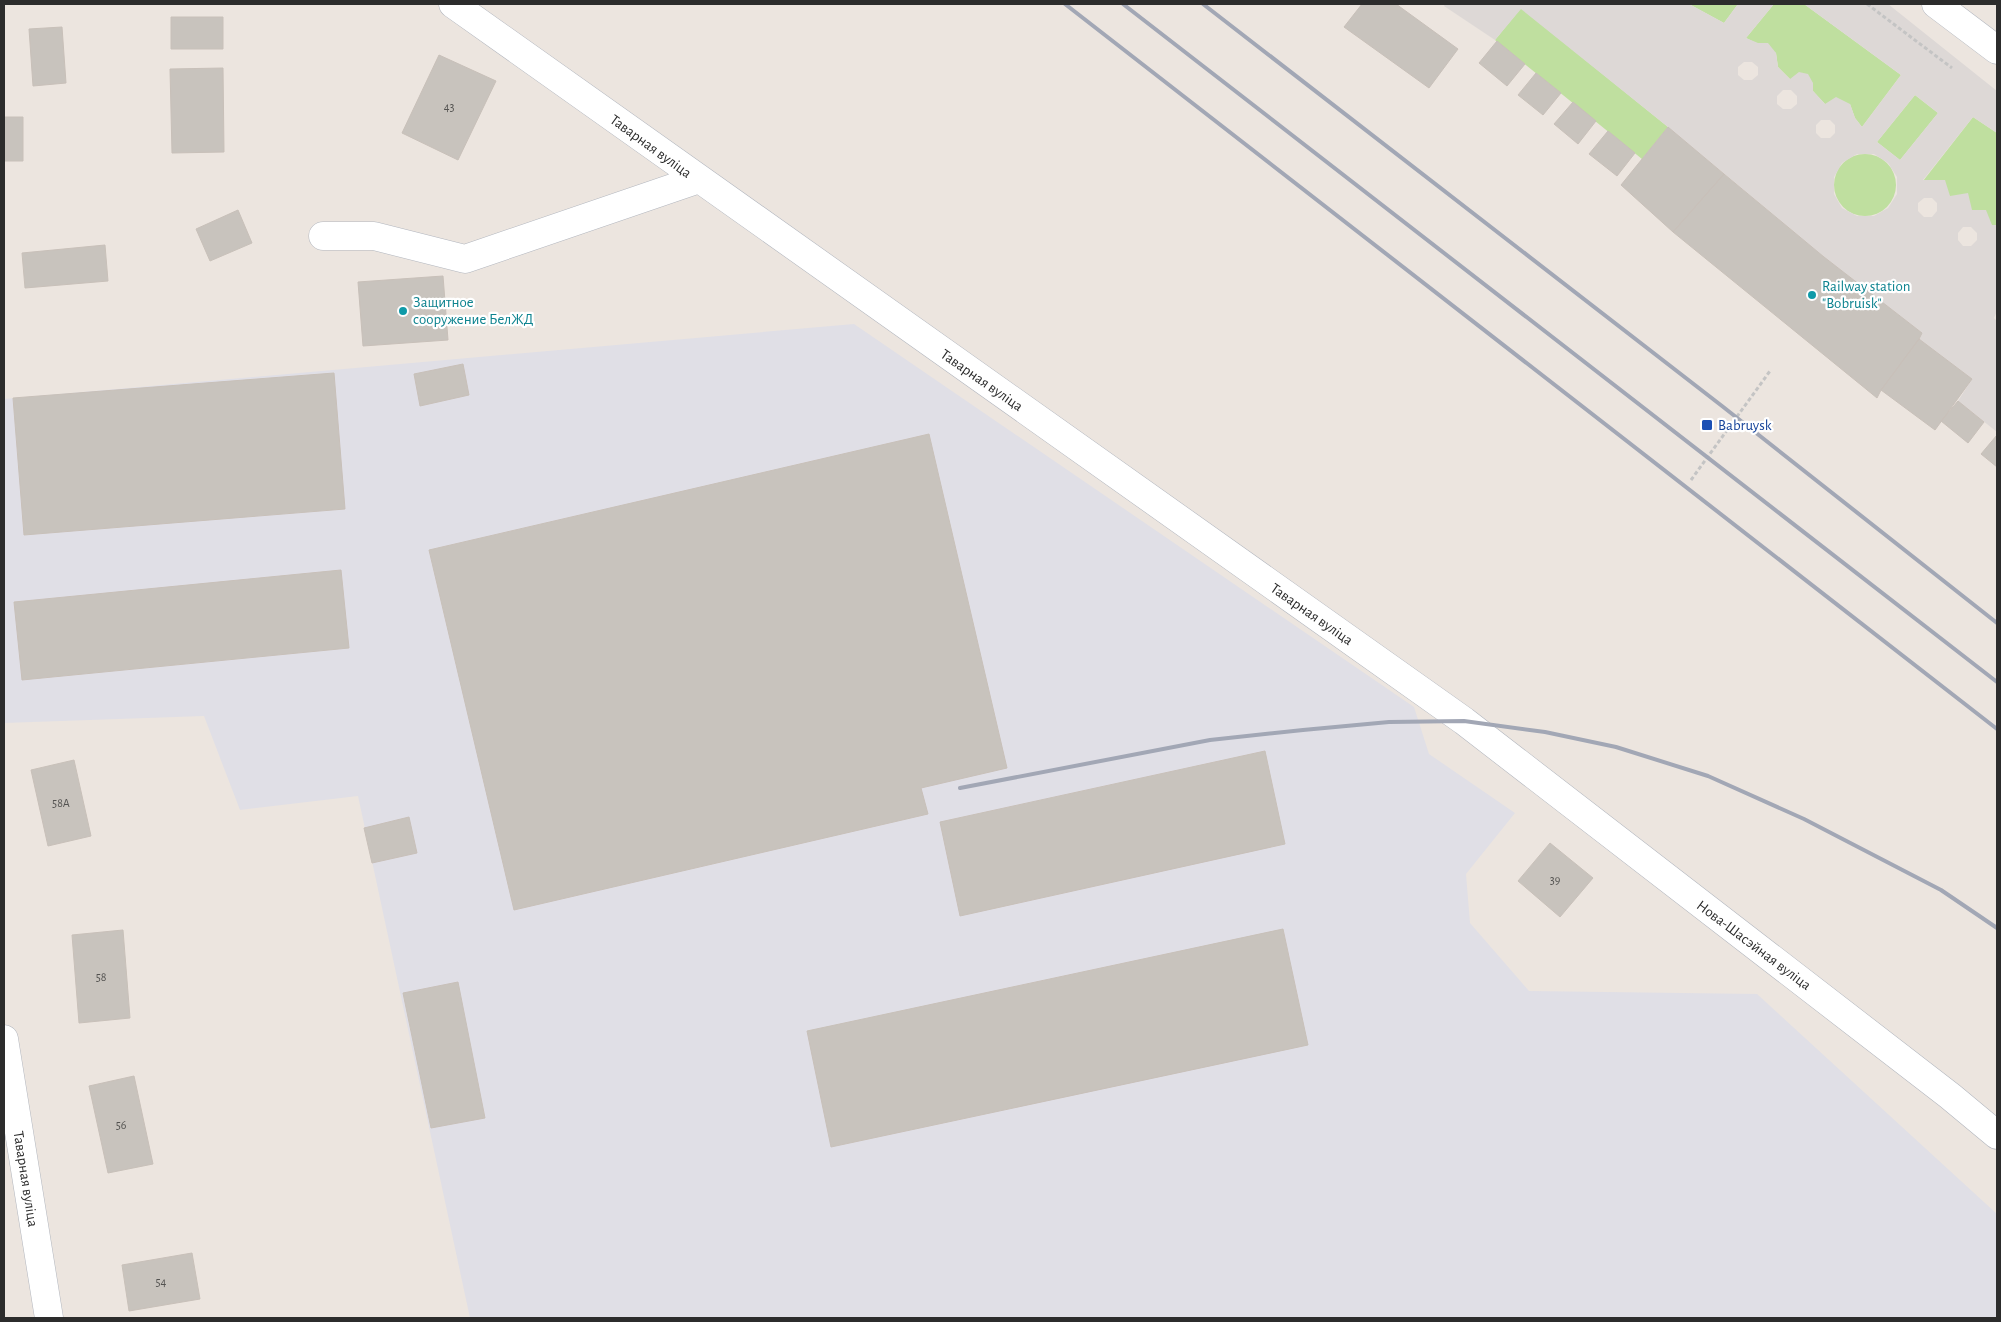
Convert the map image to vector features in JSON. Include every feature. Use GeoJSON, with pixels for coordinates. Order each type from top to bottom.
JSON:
{"type":"FeatureCollection","features":[{"type":"Feature","properties":{"kind":"street","name":"Таварная вуліца"},"geometry":{"type":"LineString","coordinates":[[452,4],[1464,721],[1510,758]]}},
{"type":"Feature","properties":{"kind":"street"},"geometry":{"type":"LineString","coordinates":[[1936,4],[1997,50]]}},
{"type":"Feature","properties":{"kind":"street"},"geometry":{"type":"LineString","coordinates":[[323,236],[374,236],[465,259],[699,180]]}},
{"type":"Feature","properties":{"kind":"street","name":"Нова-Шасэйная вуліца"},"geometry":{"type":"LineString","coordinates":[[1510,758],[1997,1134]]}},
{"type":"Feature","properties":{"kind":"street","name":"Таварная вуліца"},"geometry":{"type":"LineString","coordinates":[[4,1039],[49,1318]]}},
{"type":"Feature","properties":{"kind":"path"},"geometry":{"type":"LineString","coordinates":[[1867,4],[1952,68]]}},
{"type":"Feature","properties":{"kind":"path"},"geometry":{"type":"LineString","coordinates":[[1691,480],[1770,371]]}},
{"type":"Feature","properties":{"kind":"shaded area"},"geometry":{"type":"Polygon","coordinates":[[[1445,4],[1689,4],[1724,23],[1738,4],[1774,4],[1746,38],[1758,43],[1768,43],[1776,53],[1778,67],[1790,79],[1799,72],[1808,74],[1813,83],[1813,91],[1825,104],[1836,97],[1850,104],[1855,118],[1862,127],[1901,75],[1804,4],[1888,4],[1997,91],[1997,133],[1973,117],[1923,180],[1945,180],[1950,196],[1968,193],[1972,210],[1986,210],[1992,225],[1997,225],[1997,311],[1994,318],[1997,321],[1997,432],[1958,401],[1972,379],[1919,339],[1921,332],[1824,257],[1668,127],[1521,9],[1495,40],[1444,6],[1445,4]],[[1744,62],[1738,67],[1738,75],[1744,80],[1752,80],[1758,75],[1758,67],[1752,62],[1744,62]],[[1783,90],[1777,96],[1777,104],[1783,109],[1791,109],[1797,104],[1797,96],[1791,90],[1783,90]],[[1915,95],[1877,142],[1900,160],[1938,113],[1915,95]],[[1821,120],[1816,125],[1816,133],[1821,138],[1830,138],[1835,133],[1835,125],[1830,120],[1821,120]],[[1857,154],[1842,163],[1834,177],[1834,194],[1842,208],[1857,216],[1874,216],[1888,208],[1897,194],[1897,177],[1888,163],[1874,154],[1857,154]],[[1924,198],[1918,203],[1918,211],[1924,217],[1932,217],[1937,211],[1937,203],[1932,198],[1924,198]],[[1963,227],[1958,233],[1958,240],[1963,246],[1971,246],[1977,240],[1977,233],[1971,227],[1963,227]]]}},
{"type":"Feature","properties":{"kind":"shaded area"},"geometry":{"type":"Polygon","coordinates":[[[854,324],[1414,707],[1429,754],[1515,813],[1466,874],[1470,923],[1529,991],[1757,994],[1997,1214],[1997,1318],[470,1318],[358,796],[240,810],[204,716],[4,723],[4,399],[854,324]]]}},
{"type":"Feature","properties":{"kind":"green space"},"geometry":{"type":"Polygon","coordinates":[[[1689,4],[1738,4],[1724,23],[1689,4]]]}},
{"type":"Feature","properties":{"kind":"green space"},"geometry":{"type":"Polygon","coordinates":[[[1774,4],[1804,4],[1901,75],[1862,127],[1855,118],[1850,104],[1825,104],[1813,91],[1813,83],[1790,79],[1778,67],[1776,53],[1746,38],[1774,4]]]}},
{"type":"Feature","properties":{"kind":"green space"},"geometry":{"type":"Polygon","coordinates":[[[1521,8],[1668,127],[1642,159],[1495,40],[1521,8]]]}},
{"type":"Feature","properties":{"kind":"green space"},"geometry":{"type":"Polygon","coordinates":[[[1915,95],[1938,113],[1900,160],[1877,142],[1915,95]]]}},
{"type":"Feature","properties":{"kind":"green space"},"geometry":{"type":"Polygon","coordinates":[[[1973,117],[1997,133],[1997,225],[1992,225],[1950,196],[1923,181],[1973,117]]]}},
{"type":"Feature","properties":{"kind":"green space"},"geometry":{"type":"Polygon","coordinates":[[[1859,154],[1871,154],[1887,163],[1894,173],[1896,185],[1894,197],[1887,207],[1871,216],[1859,216],[1848,211],[1839,202],[1834,191],[1834,179],[1839,168],[1848,159],[1859,154]]]}},
{"type":"Feature","properties":{"kind":"building"},"geometry":{"type":"Polygon","coordinates":[[[1362,4],[1396,4],[1458,49],[1429,88],[1344,27],[1362,4]]]}},
{"type":"Feature","properties":{"kind":"building"},"geometry":{"type":"Polygon","coordinates":[[[171,17],[223,17],[223,49],[171,49],[171,17]]]}},
{"type":"Feature","properties":{"kind":"building"},"geometry":{"type":"Polygon","coordinates":[[[62,27],[66,83],[33,86],[29,29],[62,27]]]}},
{"type":"Feature","properties":{"kind":"building"},"geometry":{"type":"Polygon","coordinates":[[[1497,41],[1525,64],[1507,86],[1479,63],[1497,41]]]}},
{"type":"Feature","properties":{"kind":"building"},"geometry":{"type":"Polygon","coordinates":[[[439,55],[496,81],[458,160],[402,133],[439,55]]]}},
{"type":"Feature","properties":{"kind":"building"},"geometry":{"type":"Polygon","coordinates":[[[223,68],[224,152],[172,153],[170,69],[223,68]]]}},
{"type":"Feature","properties":{"kind":"building"},"geometry":{"type":"Polygon","coordinates":[[[1536,73],[1561,93],[1543,115],[1518,95],[1536,73]]]}},
{"type":"Feature","properties":{"kind":"building"},"geometry":{"type":"Polygon","coordinates":[[[1573,102],[1596,121],[1578,144],[1554,124],[1573,102]]]}},
{"type":"Feature","properties":{"kind":"building"},"geometry":{"type":"Polygon","coordinates":[[[4,117],[23,117],[23,161],[4,161],[4,117]]]}},
{"type":"Feature","properties":{"kind":"building"},"geometry":{"type":"Polygon","coordinates":[[[1668,127],[1724,174],[1673,232],[1621,185],[1668,127]]]}},
{"type":"Feature","properties":{"kind":"building"},"geometry":{"type":"Polygon","coordinates":[[[1608,131],[1635,153],[1617,176],[1589,154],[1608,131]]]}},
{"type":"Feature","properties":{"kind":"building","name":"Railway station \"Bobruisk\""},"geometry":{"type":"Polygon","coordinates":[[[1724,174],[1824,257],[1922,333],[1877,398],[1673,232],[1724,174]]]}},
{"type":"Feature","properties":{"kind":"building"},"geometry":{"type":"Polygon","coordinates":[[[238,210],[252,243],[210,261],[196,229],[238,210]]]}},
{"type":"Feature","properties":{"kind":"building"},"geometry":{"type":"Polygon","coordinates":[[[105,245],[108,281],[25,288],[22,253],[105,245]]]}},
{"type":"Feature","properties":{"kind":"building","name":"Защитное сооружение БелЖД"},"geometry":{"type":"Polygon","coordinates":[[[443,276],[448,340],[363,346],[358,282],[443,276]]]}},
{"type":"Feature","properties":{"kind":"building"},"geometry":{"type":"Polygon","coordinates":[[[1919,339],[1972,379],[1935,430],[1881,390],[1919,339]]]}},
{"type":"Feature","properties":{"kind":"building"},"geometry":{"type":"Polygon","coordinates":[[[463,364],[469,395],[420,406],[414,374],[463,364]]]}},
{"type":"Feature","properties":{"kind":"building"},"geometry":{"type":"Polygon","coordinates":[[[334,373],[345,509],[24,535],[13,398],[334,373]]]}},
{"type":"Feature","properties":{"kind":"building"},"geometry":{"type":"Polygon","coordinates":[[[1958,401],[1984,422],[1968,443],[1941,421],[1958,401]]]}},
{"type":"Feature","properties":{"kind":"building"},"geometry":{"type":"Polygon","coordinates":[[[929,434],[1007,768],[921,788],[928,814],[514,910],[429,550],[929,434]]]}},
{"type":"Feature","properties":{"kind":"building"},"geometry":{"type":"Polygon","coordinates":[[[1997,435],[1997,467],[1981,454],[1997,435]]]}},
{"type":"Feature","properties":{"kind":"building"},"geometry":{"type":"Polygon","coordinates":[[[341,570],[349,648],[22,680],[14,602],[341,570]]]}},
{"type":"Feature","properties":{"kind":"building"},"geometry":{"type":"Polygon","coordinates":[[[1265,751],[1285,844],[960,916],[940,822],[1265,751]]]}},
{"type":"Feature","properties":{"kind":"building"},"geometry":{"type":"Polygon","coordinates":[[[74,760],[91,836],[48,846],[31,770],[74,760]]]}},
{"type":"Feature","properties":{"kind":"building"},"geometry":{"type":"Polygon","coordinates":[[[409,817],[417,853],[372,863],[364,828],[409,817]]]}},
{"type":"Feature","properties":{"kind":"building"},"geometry":{"type":"Polygon","coordinates":[[[1550,843],[1593,878],[1560,917],[1518,881],[1550,843]]]}},
{"type":"Feature","properties":{"kind":"building"},"geometry":{"type":"Polygon","coordinates":[[[1283,929],[1308,1045],[831,1147],[807,1031],[1283,929]]]}},
{"type":"Feature","properties":{"kind":"building"},"geometry":{"type":"Polygon","coordinates":[[[123,930],[130,1018],[79,1023],[72,935],[123,930]]]}},
{"type":"Feature","properties":{"kind":"building"},"geometry":{"type":"Polygon","coordinates":[[[458,982],[485,1118],[431,1128],[403,993],[458,982]]]}},
{"type":"Feature","properties":{"kind":"building"},"geometry":{"type":"Polygon","coordinates":[[[134,1076],[153,1164],[108,1173],[89,1086],[134,1076]]]}},
{"type":"Feature","properties":{"kind":"building"},"geometry":{"type":"Polygon","coordinates":[[[192,1253],[200,1299],[129,1311],[122,1265],[192,1253]]]}},
{"type":"Feature","properties":{"kind":"railway"},"geometry":{"type":"LineString","coordinates":[[1065,4],[1997,729]]}},
{"type":"Feature","properties":{"kind":"railway"},"geometry":{"type":"LineString","coordinates":[[1123,4],[1997,682]]}},
{"type":"Feature","properties":{"kind":"railway"},"geometry":{"type":"LineString","coordinates":[[1203,4],[1722,406],[1997,623]]}},
{"type":"Feature","properties":{"kind":"railway"},"geometry":{"type":"LineString","coordinates":[[960,788],[1210,740],[1389,722],[1464,721],[1545,732],[1616,747],[1708,776],[1804,819],[1941,890],[1997,928]]}},
{"type":"Feature","properties":{"kind":"place","name":"Railway station \"Bobruisk\""},"geometry":{"type":"Point","coordinates":[1812,295]}},
{"type":"Feature","properties":{"kind":"place","name":"Защитное сооружение БелЖД"},"geometry":{"type":"Point","coordinates":[403,311]}},
{"type":"Feature","properties":{"kind":"place","name":"Babruysk"},"geometry":{"type":"Point","coordinates":[1707,425]}}]}
